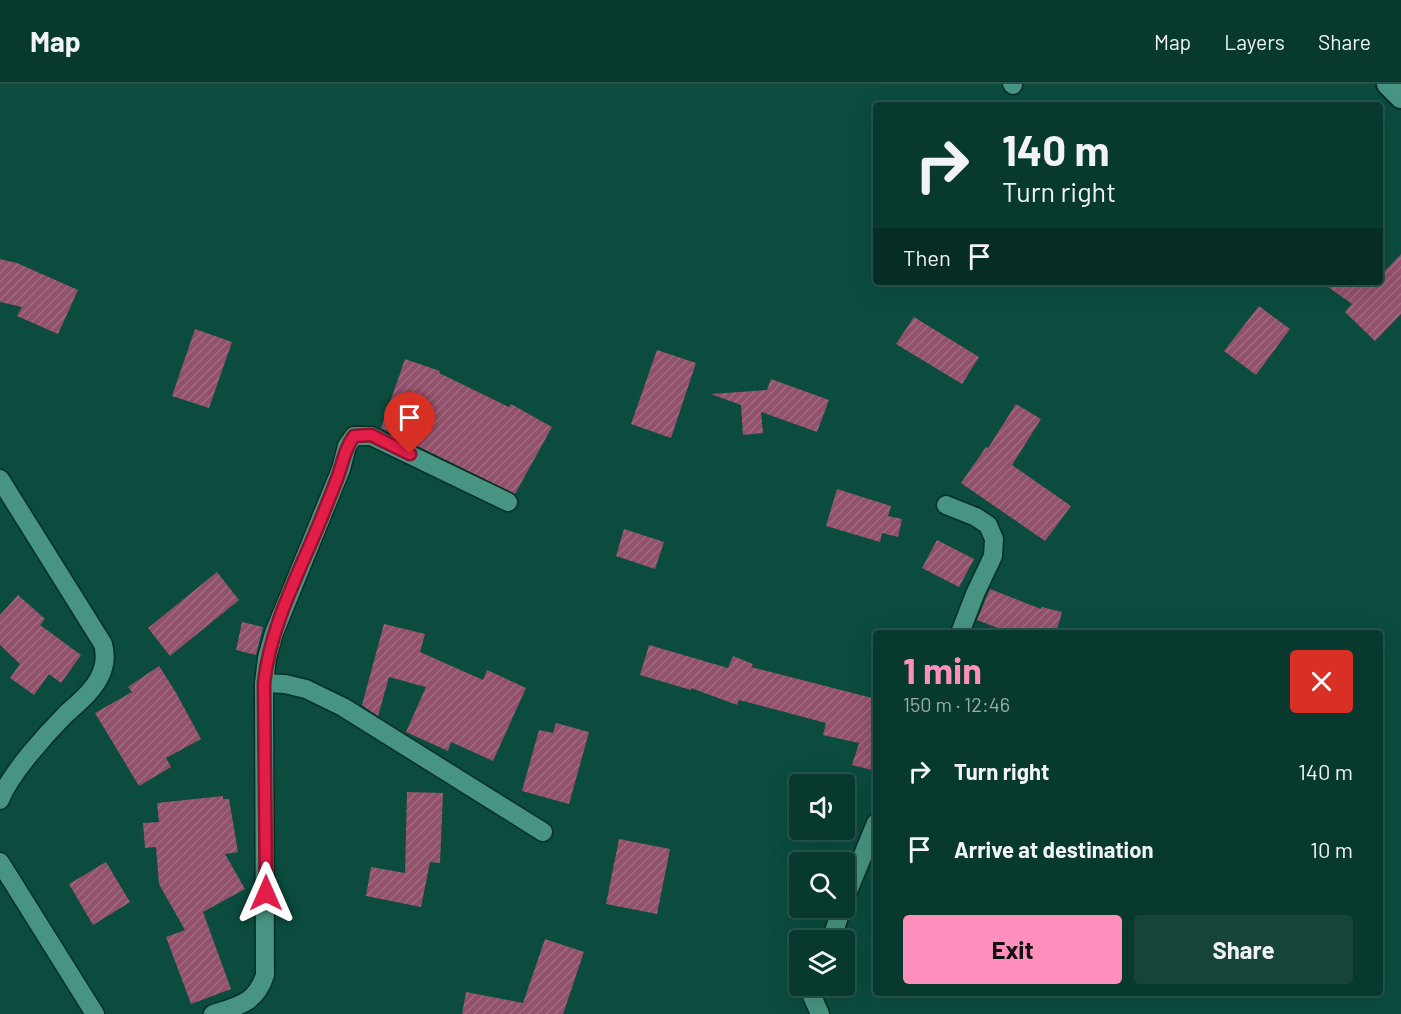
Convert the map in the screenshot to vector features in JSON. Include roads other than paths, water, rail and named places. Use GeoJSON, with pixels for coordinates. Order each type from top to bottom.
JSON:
{"type":"FeatureCollection","features":[{"type":"Feature","properties":{"kind":"street"},"geometry":{"type":"LineString","coordinates":[[1388,84],[1401,97]]}},
{"type":"Feature","properties":{"kind":"street"},"geometry":{"type":"LineString","coordinates":[[213,1014],[242,1004],[253,997],[261,989],[265,975],[264,683],[267,658],[274,633],[322,519],[346,446],[354,436],[371,435],[508,502]]}},
{"type":"Feature","properties":{"kind":"street"},"geometry":{"type":"LineString","coordinates":[[0,479],[104,644],[105,654],[101,674],[95,686],[62,718],[10,780],[0,800]]}},
{"type":"Feature","properties":{"kind":"street"},"geometry":{"type":"LineString","coordinates":[[946,505],[976,517],[988,525],[994,539],[993,556],[961,630]]}},
{"type":"Feature","properties":{"kind":"street"},"geometry":{"type":"LineString","coordinates":[[264,683],[285,684],[306,689],[343,707],[543,832]]}},
{"type":"Feature","properties":{"kind":"street"},"geometry":{"type":"LineString","coordinates":[[855,874],[873,830]]}},
{"type":"Feature","properties":{"kind":"street"},"geometry":{"type":"LineString","coordinates":[[0,862],[95,1014]]}},
{"type":"Feature","properties":{"kind":"street"},"geometry":{"type":"LineString","coordinates":[[812,996],[820,1014]]}}]}
